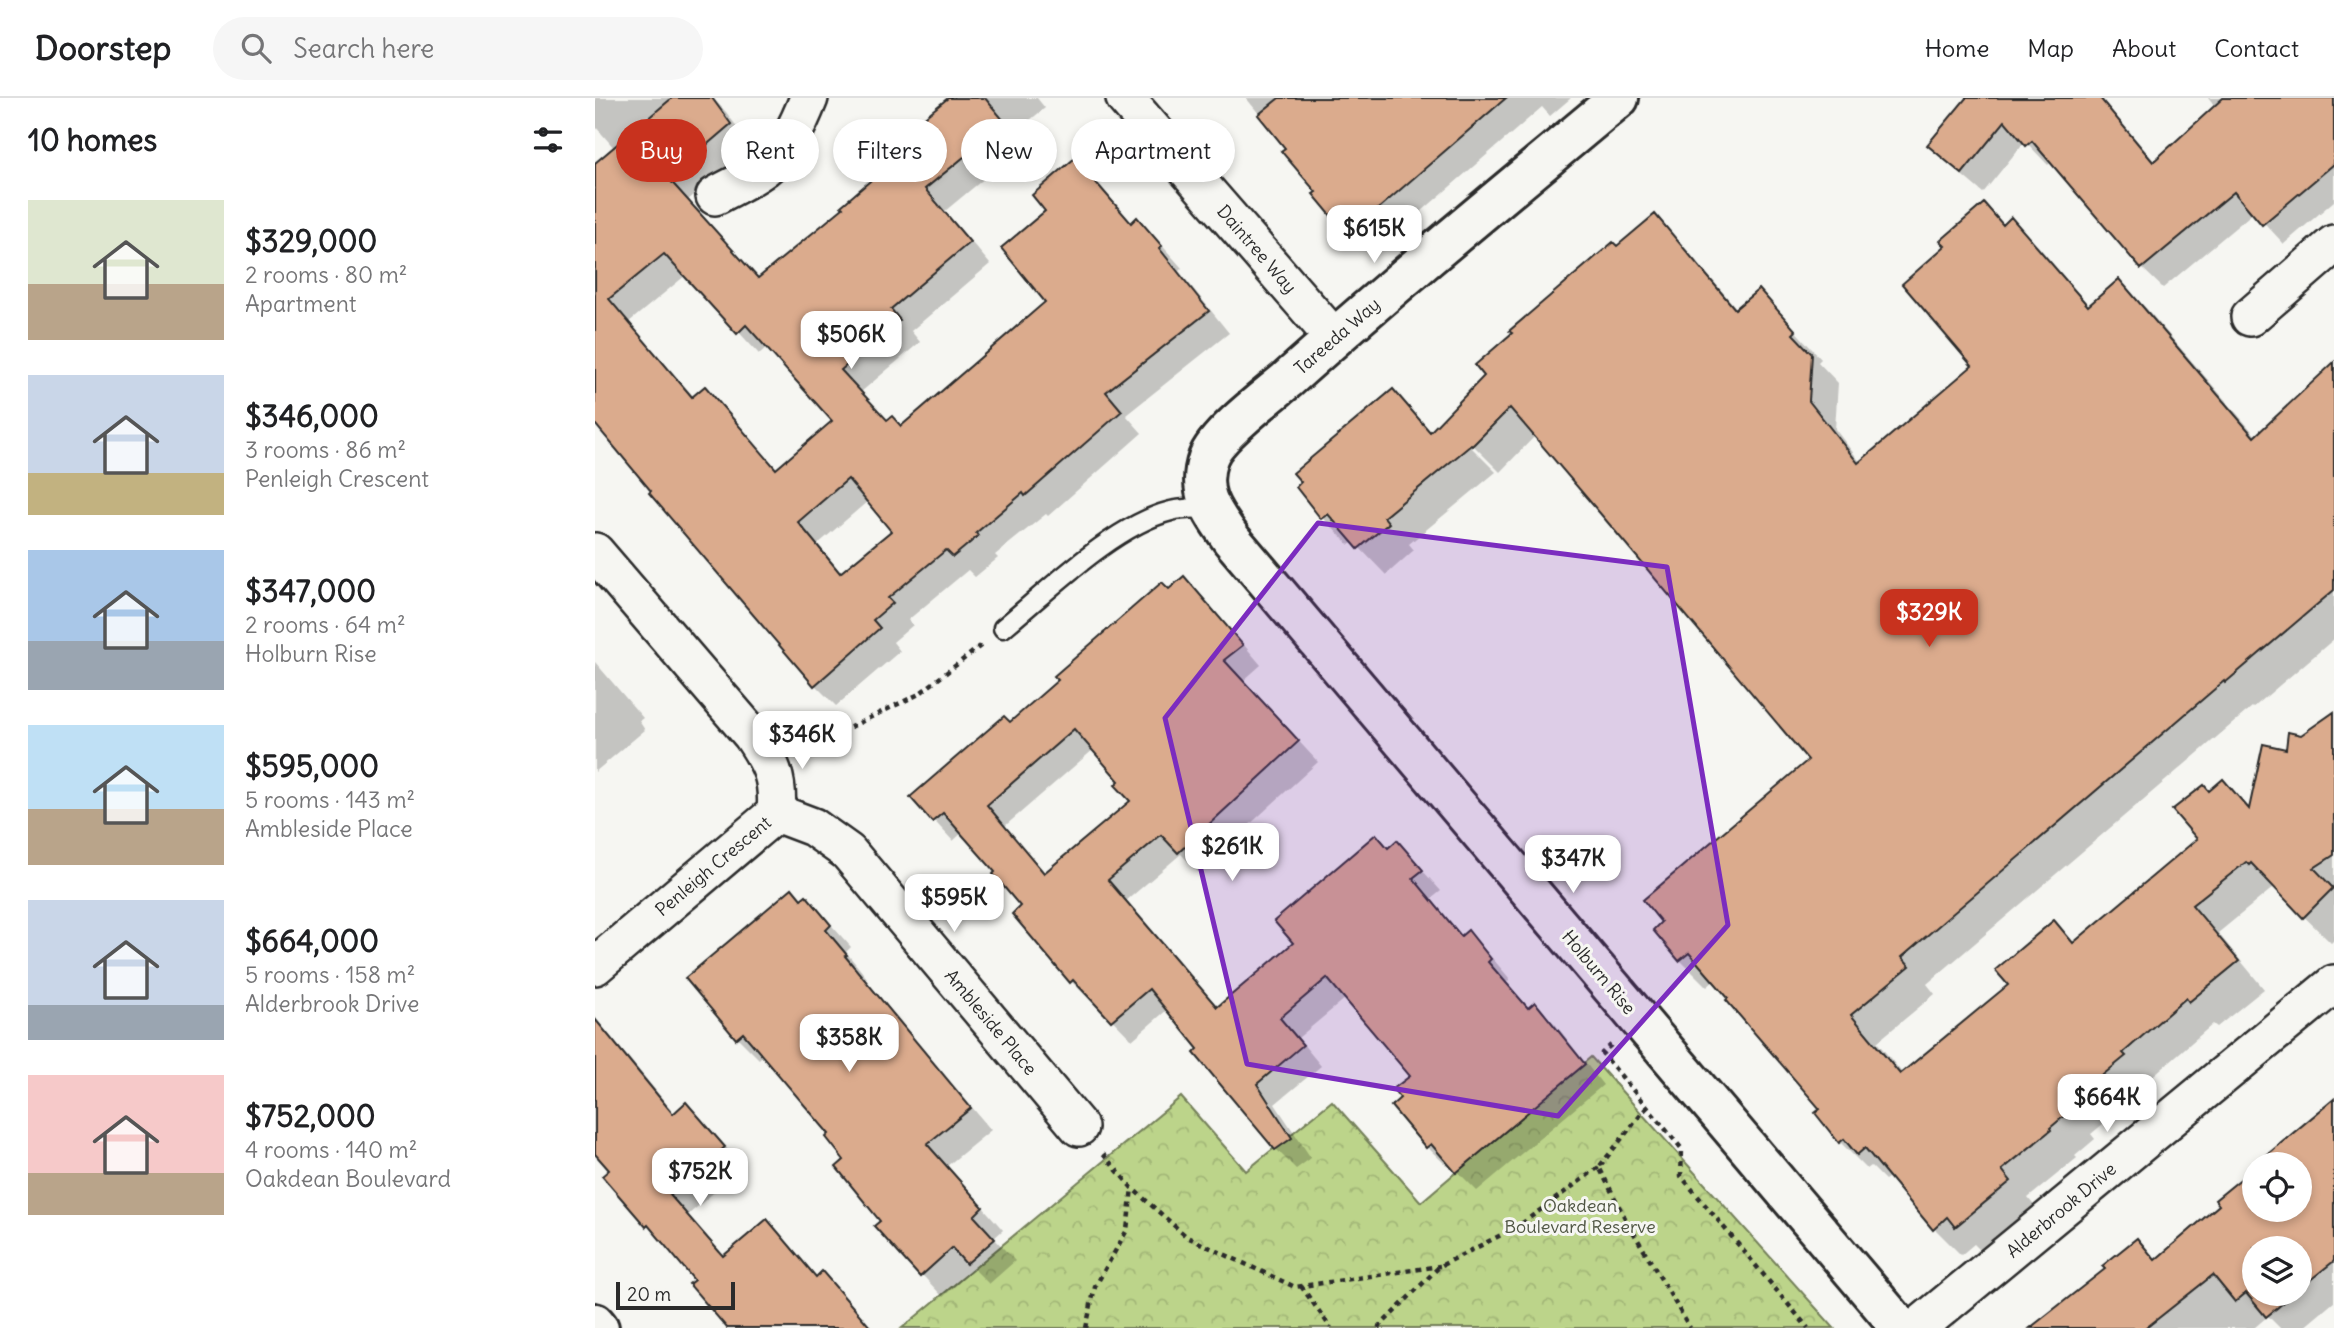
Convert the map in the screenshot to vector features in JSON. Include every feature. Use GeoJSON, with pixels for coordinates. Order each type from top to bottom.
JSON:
{"type":"FeatureCollection","features":[{"type":"Feature","properties":{"kind":"street"},"geometry":{"type":"LineString","coordinates":[[715,196],[764,169],[777,156],[798,125],[809,98]]}},
{"type":"Feature","properties":{"kind":"street","name":"Daintree Way"},"geometry":{"type":"LineString","coordinates":[[1125,98],[1334,338]]}},
{"type":"Feature","properties":{"kind":"street","name":"Tareeda Way"},"geometry":{"type":"LineString","coordinates":[[1206,494],[1208,456],[1227,433],[1334,338],[1619,98]]}},
{"type":"Feature","properties":{"kind":"street"},"geometry":{"type":"LineString","coordinates":[[2250,317],[2334,244]]}},
{"type":"Feature","properties":{"kind":"street","name":"Holburn Rise"},"geometry":{"type":"LineString","coordinates":[[1206,494],[1232,540],[1901,1328]]}},
{"type":"Feature","properties":{"kind":"street","name":"Penleigh Crescent"},"geometry":{"type":"LineString","coordinates":[[595,552],[752,735],[771,765],[777,796],[776,813],[595,966]]}},
{"type":"Feature","properties":{"kind":"street","name":"Ambleside Place"},"geometry":{"type":"LineString","coordinates":[[776,813],[813,827],[848,852],[1079,1127]]}},
{"type":"Feature","properties":{"kind":"street","name":"Alderbrook Drive"},"geometry":{"type":"LineString","coordinates":[[1917,1328],[2334,984]]}},
{"type":"Feature","properties":{"kind":"street"},"geometry":{"type":"LineString","coordinates":[[595,1323],[599,1328]]}},
{"type":"Feature","properties":{"kind":"lane"},"geometry":{"type":"LineString","coordinates":[[1003,628],[1128,530],[1206,494]]}},
{"type":"Feature","properties":{"kind":"path"},"geometry":{"type":"LineString","coordinates":[[771,765],[919,694],[1003,628]]}},
{"type":"Feature","properties":{"kind":"path"},"geometry":{"type":"LineString","coordinates":[[1640,1021],[1602,1053],[1682,1149],[1681,1177],[1808,1328]]}},
{"type":"Feature","properties":{"kind":"path"},"geometry":{"type":"LineString","coordinates":[[1378,1328],[1440,1266],[1517,1227],[1599,1167],[1647,1107]]}},
{"type":"Feature","properties":{"kind":"path"},"geometry":{"type":"LineString","coordinates":[[1079,1127],[1132,1188],[1187,1237],[1295,1287],[1440,1266]]}},
{"type":"Feature","properties":{"kind":"path"},"geometry":{"type":"LineString","coordinates":[[1599,1167],[1625,1218],[1690,1328]]}},
{"type":"Feature","properties":{"kind":"path"},"geometry":{"type":"LineString","coordinates":[[1086,1328],[1095,1287],[1127,1230],[1132,1188]]}},
{"type":"Feature","properties":{"kind":"path"},"geometry":{"type":"LineString","coordinates":[[1301,1286],[1331,1328]]}},
{"type":"Feature","properties":{"kind":"highlighted area"},"geometry":{"type":"Polygon","coordinates":[[[1318,523],[1667,567],[1728,925],[1558,1116],[1247,1064],[1165,718],[1318,523]]]}},
{"type":"Feature","properties":{"kind":"green space","name":"Oakdean Boulevard Reserve"},"geometry":{"type":"Polygon","coordinates":[[[1591,1057],[1834,1328],[902,1328],[1181,1097],[1246,1171],[1332,1101],[1421,1202],[1591,1057]]]}},
{"type":"Feature","properties":{"kind":"building"},"geometry":{"type":"Polygon","coordinates":[[[672,98],[712,98],[727,119],[721,119],[721,133],[707,145],[707,119],[647,119],[672,98]]]}},
{"type":"Feature","properties":{"kind":"building"},"geometry":{"type":"Polygon","coordinates":[[[948,98],[985,98],[1002,119],[961,119],[961,159],[947,171],[947,119],[922,119],[948,98]]]}},
{"type":"Feature","properties":{"kind":"building"},"geometry":{"type":"Polygon","coordinates":[[[1279,98],[1506,98],[1362,223],[1357,218],[1343,230],[1313,194],[1316,192],[1281,151],[1285,148],[1258,115],[1279,98]]]}},
{"type":"Feature","properties":{"kind":"building"},"geometry":{"type":"Polygon","coordinates":[[[1966,98],[2100,98],[2153,162],[2223,98],[2334,98],[2334,164],[2262,225],[2234,192],[2141,269],[2032,141],[2026,146],[2005,121],[1962,174],[1927,145],[1966,98]]]}},
{"type":"Feature","properties":{"kind":"building"},"geometry":{"type":"Polygon","coordinates":[[[616,145],[616,182],[672,182],[758,278],[843,208],[841,206],[869,182],[934,182],[925,189],[970,242],[891,309],[900,320],[841,370],[887,420],[892,416],[901,426],[1045,302],[1001,248],[1045,211],[1032,195],[1047,182],[1057,182],[1057,173],[1071,161],[1071,182],[1096,182],[1131,223],[1137,217],[1162,246],[1159,248],[1209,311],[1106,392],[1122,411],[1025,496],[1023,493],[976,533],[978,536],[953,557],[946,550],[888,598],[893,603],[873,620],[880,628],[814,686],[649,493],[651,491],[595,424],[595,163],[616,145]],[[664,254],[609,299],[692,397],[705,386],[776,469],[832,421],[746,325],[737,334],[664,254]],[[848,479],[798,522],[840,573],[891,531],[848,479]]]}},
{"type":"Feature","properties":{"kind":"building"},"geometry":{"type":"Polygon","coordinates":[[[1984,203],[2003,225],[2011,217],[2088,306],[2119,279],[2254,437],[2334,362],[2334,590],[1902,957],[1910,966],[1851,1015],[1900,1074],[2008,985],[1995,970],[2054,920],[2073,943],[2197,839],[2172,810],[2204,785],[2209,791],[2223,779],[2249,809],[2263,744],[2286,749],[2288,732],[2301,735],[2334,712],[2334,855],[2314,868],[2333,888],[2303,918],[2251,863],[2249,865],[2246,862],[2192,905],[2239,961],[2189,1002],[2186,998],[2123,1053],[2126,1056],[2065,1106],[2070,1111],[2002,1170],[2011,1181],[1955,1227],[1947,1217],[1933,1230],[1865,1148],[1857,1155],[1844,1139],[1839,1143],[1815,1113],[1820,1109],[1689,953],[1679,961],[1653,930],[1661,922],[1643,900],[1808,760],[1604,518],[1510,408],[1472,446],[1384,517],[1389,523],[1358,549],[1328,514],[1321,519],[1296,487],[1301,482],[1293,473],[1393,389],[1430,432],[1484,376],[1475,365],[1512,333],[1509,331],[1613,242],[1617,246],[1655,214],[1735,309],[1759,289],[1796,331],[1793,334],[1812,354],[1809,401],[1858,463],[1972,366],[1902,284],[1945,246],[1940,241],[1984,203]]]}},
{"type":"Feature","properties":{"kind":"building"},"geometry":{"type":"Polygon","coordinates":[[[1184,576],[1243,645],[1224,660],[1299,741],[1178,853],[1161,835],[1108,880],[1217,1007],[1293,943],[1274,921],[1376,834],[1388,848],[1397,840],[1423,870],[1413,878],[1461,936],[1468,930],[1491,959],[1488,962],[1528,1008],[1535,1002],[1585,1064],[1456,1173],[1431,1144],[1426,1148],[1391,1106],[1400,1098],[1393,1089],[1410,1076],[1327,978],[1280,1018],[1303,1045],[1257,1084],[1292,1138],[1275,1150],[1194,1053],[1198,1049],[1149,989],[1111,1021],[1073,980],[1070,983],[1012,914],[1020,906],[993,874],[995,872],[943,813],[932,822],[910,797],[1004,716],[1010,722],[1058,680],[1054,676],[1162,582],[1169,589],[1184,576]],[[1074,729],[987,805],[1044,873],[1130,801],[1115,785],[1119,781],[1074,729]]]}},
{"type":"Feature","properties":{"kind":"building"},"geometry":{"type":"Polygon","coordinates":[[[792,888],[801,899],[806,895],[831,925],[826,930],[847,955],[845,956],[971,1108],[927,1144],[983,1207],[974,1216],[995,1239],[966,1264],[952,1248],[920,1277],[874,1226],[880,1221],[836,1167],[844,1160],[826,1137],[829,1134],[743,1033],[736,1039],[685,978],[792,888]]]}},
{"type":"Feature","properties":{"kind":"building"},"geometry":{"type":"Polygon","coordinates":[[[595,1019],[673,1114],[686,1102],[725,1147],[670,1195],[723,1256],[767,1219],[816,1277],[822,1271],[871,1328],[727,1328],[689,1284],[694,1280],[602,1176],[609,1170],[595,1154],[595,1019]]]}},
{"type":"Feature","properties":{"kind":"building"},"geometry":{"type":"Polygon","coordinates":[[[2334,1099],[2334,1261],[2312,1279],[2312,1236],[2242,1236],[2242,1296],[2235,1302],[2213,1275],[2146,1328],[2030,1328],[2105,1269],[2102,1266],[2137,1238],[2155,1260],[2219,1205],[2215,1200],[2242,1178],[2242,1222],[2312,1222],[2312,1152],[2270,1152],[2334,1099]]]}},
{"type":"Feature","properties":{"kind":"building"},"geometry":{"type":"Polygon","coordinates":[[[2257,1306],[2279,1306],[2266,1317],[2257,1306]]]}}]}
